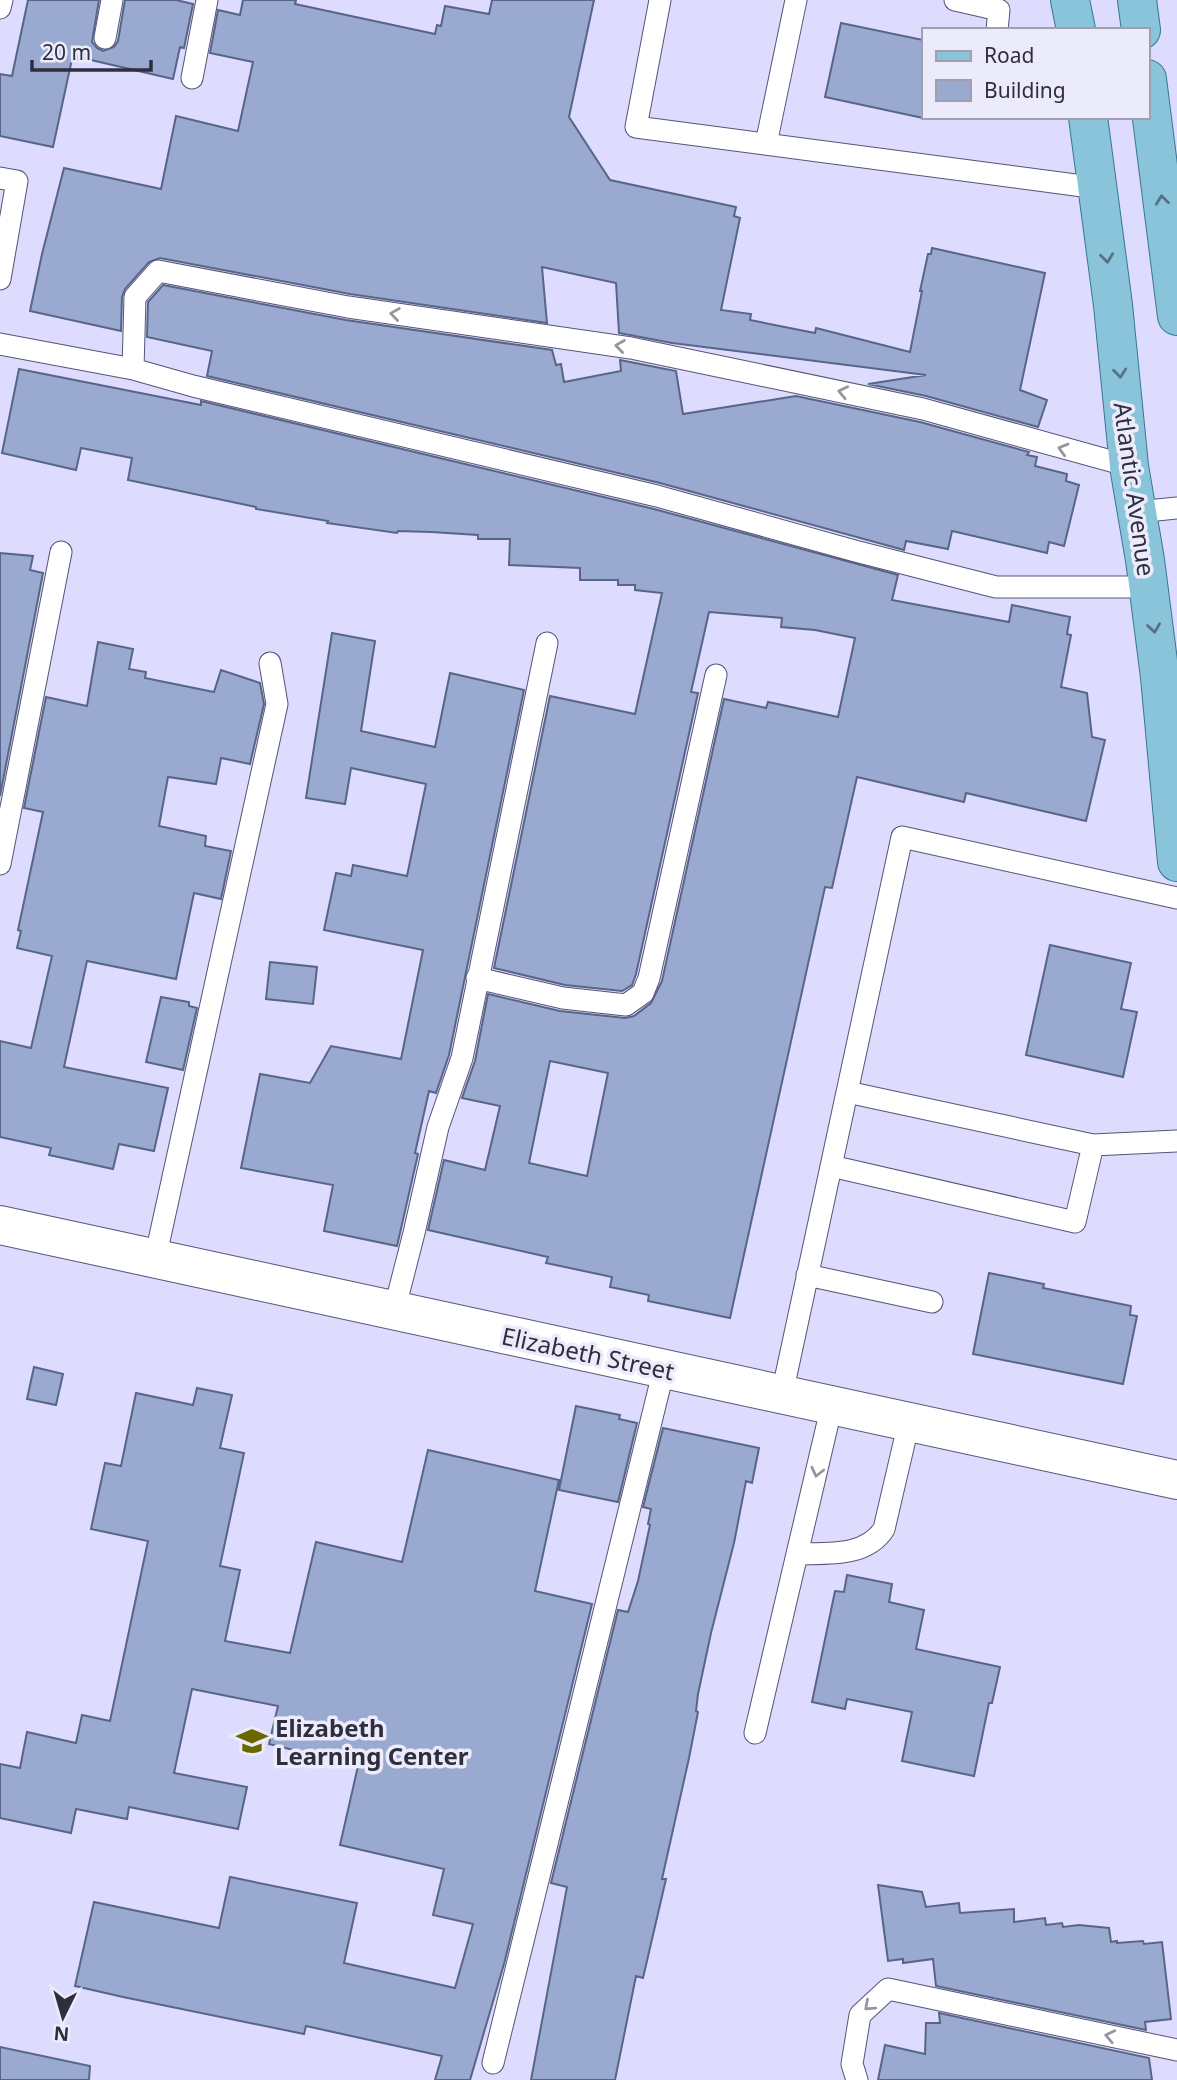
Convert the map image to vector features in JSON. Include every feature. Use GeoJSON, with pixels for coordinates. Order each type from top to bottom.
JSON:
{"type":"FeatureCollection","features":[{"type":"Feature","properties":{"kind":"main road"},"geometry":{"type":"LineString","coordinates":[[1070,0],[1076,28]]}},
{"type":"Feature","properties":{"kind":"main road"},"geometry":{"type":"LineString","coordinates":[[1137,0],[1141,28]]}},
{"type":"Feature","properties":{"kind":"main road"},"geometry":{"type":"LineString","coordinates":[[1149,94],[1176,303]]}},
{"type":"Feature","properties":{"kind":"main road","name":"Atlantic Avenue"},"geometry":{"type":"LineString","coordinates":[[1088,119],[1113,305],[1129,466],[1160,677],[1177,862]]}},
{"type":"Feature","properties":{"kind":"street","name":"Elizabeth Street"},"geometry":{"type":"LineString","coordinates":[[0,1225],[1177,1480]]}},
{"type":"Feature","properties":{"kind":"lane"},"geometry":{"type":"LineString","coordinates":[[0,8],[2,0]]}},
{"type":"Feature","properties":{"kind":"lane"},"geometry":{"type":"LineString","coordinates":[[105,38],[112,0]]}},
{"type":"Feature","properties":{"kind":"lane"},"geometry":{"type":"LineString","coordinates":[[192,78],[207,0]]}},
{"type":"Feature","properties":{"kind":"lane"},"geometry":{"type":"LineString","coordinates":[[660,0],[636,127],[1098,188]]}},
{"type":"Feature","properties":{"kind":"lane"},"geometry":{"type":"LineString","coordinates":[[766,144],[796,0]]}},
{"type":"Feature","properties":{"kind":"lane"},"geometry":{"type":"LineString","coordinates":[[955,0],[999,10],[997,28]]}},
{"type":"Feature","properties":{"kind":"lane"},"geometry":{"type":"LineString","coordinates":[[0,178],[17,181],[0,279]]}},
{"type":"Feature","properties":{"kind":"lane"},"geometry":{"type":"LineString","coordinates":[[133,369],[135,297],[158,271],[348,307],[631,348],[923,409],[1129,466]]}},
{"type":"Feature","properties":{"kind":"lane"},"geometry":{"type":"LineString","coordinates":[[0,344],[133,369],[193,386],[657,496],[996,587],[1148,587]]}},
{"type":"Feature","properties":{"kind":"lane"},"geometry":{"type":"LineString","coordinates":[[1137,512],[1177,508]]}},
{"type":"Feature","properties":{"kind":"lane"},"geometry":{"type":"LineString","coordinates":[[0,864],[61,552]]}},
{"type":"Feature","properties":{"kind":"lane"},"geometry":{"type":"LineString","coordinates":[[394,1311],[438,1127],[461,1058],[547,643]]}},
{"type":"Feature","properties":{"kind":"lane"},"geometry":{"type":"LineString","coordinates":[[155,1259],[277,704],[270,663]]}},
{"type":"Feature","properties":{"kind":"lane"},"geometry":{"type":"LineString","coordinates":[[477,978],[563,998],[626,1005],[643,993],[649,978],[716,675]]}},
{"type":"Feature","properties":{"kind":"lane"},"geometry":{"type":"LineString","coordinates":[[782,1394],[902,837],[1177,898]]}},
{"type":"Feature","properties":{"kind":"lane"},"geometry":{"type":"LineString","coordinates":[[847,1091],[1093,1146],[1177,1140]]}},
{"type":"Feature","properties":{"kind":"lane"},"geometry":{"type":"LineString","coordinates":[[831,1166],[1075,1222],[1093,1146]]}},
{"type":"Feature","properties":{"kind":"lane"},"geometry":{"type":"LineString","coordinates":[[807,1275],[932,1302]]}},
{"type":"Feature","properties":{"kind":"lane"},"geometry":{"type":"LineString","coordinates":[[493,2063],[664,1369]]}},
{"type":"Feature","properties":{"kind":"lane"},"geometry":{"type":"LineString","coordinates":[[755,1733],[832,1405]]}},
{"type":"Feature","properties":{"kind":"lane"},"geometry":{"type":"LineString","coordinates":[[798,1554],[843,1553],[877,1540],[884,1529],[909,1422]]}},
{"type":"Feature","properties":{"kind":"lane"},"geometry":{"type":"LineString","coordinates":[[857,2080],[852,2064],[860,2015],[888,1989],[1177,2050]]}},
{"type":"Feature","properties":{"kind":"building"},"geometry":{"type":"Polygon","coordinates":[[[28,0],[99,0],[92,42],[103,51],[114,47],[118,41],[125,0],[176,0],[193,4],[184,48],[180,47],[173,79],[78,57],[78,60],[72,59],[53,147],[0,136],[0,74],[12,76],[28,0]]]}},
{"type":"Feature","properties":{"kind":"building"},"geometry":{"type":"Polygon","coordinates":[[[243,0],[296,0],[295,4],[435,34],[437,25],[441,26],[445,6],[489,14],[492,0],[594,0],[569,117],[610,180],[736,207],[734,216],[740,218],[721,310],[751,314],[750,320],[815,333],[816,328],[910,352],[920,291],[928,254],[931,254],[932,248],[1045,273],[1020,390],[1047,400],[1038,427],[926,396],[868,384],[926,375],[672,343],[619,333],[616,283],[542,267],[547,323],[350,294],[160,258],[149,262],[125,289],[122,297],[121,331],[30,311],[64,168],[161,189],[176,116],[238,131],[253,62],[210,53],[218,10],[240,15],[243,0]]]}},
{"type":"Feature","properties":{"kind":"building"},"geometry":{"type":"Polygon","coordinates":[[[841,23],[922,40],[922,118],[825,97],[841,23]]]}},
{"type":"Feature","properties":{"kind":"building"},"geometry":{"type":"Polygon","coordinates":[[[163,285],[346,320],[552,350],[556,365],[561,364],[564,382],[621,371],[620,360],[676,371],[683,414],[796,396],[920,422],[1029,452],[1027,455],[1037,457],[1035,466],[1067,474],[1066,481],[1079,485],[1064,546],[1049,542],[1047,553],[952,531],[948,549],[906,541],[904,550],[660,483],[207,376],[212,351],[147,337],[148,302],[163,285]]]}},
{"type":"Feature","properties":{"kind":"building"},"geometry":{"type":"Polygon","coordinates":[[[19,369],[201,405],[201,401],[654,509],[898,575],[892,600],[1009,622],[1012,605],[1070,617],[1067,634],[1071,635],[1061,687],[1087,693],[1092,737],[1105,740],[1086,821],[966,793],[964,802],[857,777],[832,888],[825,887],[730,1318],[648,1301],[649,1295],[610,1287],[612,1277],[546,1263],[548,1257],[428,1230],[444,1160],[485,1170],[500,1106],[462,1098],[475,1061],[488,994],[560,1011],[625,1018],[634,1016],[651,1003],[662,981],[724,699],[766,708],[768,702],[838,717],[855,638],[781,627],[782,618],[709,612],[691,692],[698,693],[632,985],[622,991],[565,985],[494,968],[550,696],[635,714],[662,593],[635,590],[635,585],[618,585],[618,580],[580,580],[580,568],[509,565],[510,539],[478,539],[478,535],[431,532],[397,533],[327,523],[328,521],[256,509],[128,480],[132,458],[81,448],[76,470],[2,453],[19,369]],[[550,1061],[529,1163],[587,1176],[608,1073],[550,1061]]]}},
{"type":"Feature","properties":{"kind":"building"},"geometry":{"type":"Polygon","coordinates":[[[0,553],[33,556],[30,570],[43,573],[0,796],[0,553]]]}},
{"type":"Feature","properties":{"kind":"building"},"geometry":{"type":"Polygon","coordinates":[[[332,633],[375,641],[361,731],[435,747],[450,673],[524,690],[449,1055],[436,1093],[429,1091],[397,1246],[324,1231],[333,1185],[241,1168],[260,1074],[310,1083],[331,1046],[401,1059],[423,950],[324,930],[336,873],[351,876],[353,865],[407,876],[426,784],[351,768],[345,804],[306,798],[332,633]]]}},
{"type":"Feature","properties":{"kind":"building"},"geometry":{"type":"Polygon","coordinates":[[[98,642],[133,649],[129,669],[146,672],[145,678],[214,692],[221,670],[260,683],[264,704],[250,764],[221,758],[216,784],[168,777],[159,826],[206,836],[205,846],[231,851],[221,899],[194,893],[176,979],[87,961],[64,1067],[168,1088],[154,1151],[119,1144],[113,1169],[49,1155],[51,1148],[0,1137],[0,1041],[31,1048],[52,956],[17,948],[21,931],[18,930],[43,812],[24,808],[46,697],[87,706],[98,642]]]}},
{"type":"Feature","properties":{"kind":"building"},"geometry":{"type":"Polygon","coordinates":[[[1050,945],[1131,963],[1121,1009],[1137,1012],[1123,1077],[1026,1055],[1050,945]]]}},
{"type":"Feature","properties":{"kind":"building"},"geometry":{"type":"Polygon","coordinates":[[[270,962],[317,967],[313,1004],[266,999],[270,962]]]}},
{"type":"Feature","properties":{"kind":"building"},"geometry":{"type":"Polygon","coordinates":[[[161,997],[189,1002],[189,1006],[197,1008],[183,1070],[146,1062],[161,997]]]}},
{"type":"Feature","properties":{"kind":"building"},"geometry":{"type":"Polygon","coordinates":[[[989,1273],[1044,1284],[1043,1288],[1131,1306],[1130,1315],[1137,1316],[1123,1384],[973,1354],[989,1273]]]}},
{"type":"Feature","properties":{"kind":"building"},"geometry":{"type":"Polygon","coordinates":[[[34,1367],[63,1374],[56,1405],[27,1399],[34,1367]]]}},
{"type":"Feature","properties":{"kind":"building"},"geometry":{"type":"Polygon","coordinates":[[[197,1388],[232,1395],[220,1448],[244,1453],[220,1566],[240,1570],[225,1641],[290,1653],[316,1542],[402,1562],[428,1450],[559,1480],[535,1591],[592,1604],[504,1964],[470,2080],[435,2080],[442,2056],[306,2026],[304,2034],[75,1986],[94,1902],[219,1928],[230,1877],[357,1903],[344,1963],[455,1988],[473,1924],[433,1915],[444,1869],[340,1845],[358,1766],[269,1744],[278,1706],[192,1689],[174,1773],[247,1787],[238,1829],[129,1807],[127,1819],[76,1809],[71,1833],[0,1818],[0,1764],[20,1768],[27,1732],[76,1743],[82,1715],[110,1721],[148,1541],[91,1529],[105,1463],[121,1466],[136,1393],[193,1405],[197,1388]]]}},
{"type":"Feature","properties":{"kind":"building"},"geometry":{"type":"Polygon","coordinates":[[[576,1406],[620,1415],[619,1419],[637,1423],[618,1502],[559,1490],[576,1406]]]}},
{"type":"Feature","properties":{"kind":"building"},"geometry":{"type":"Polygon","coordinates":[[[663,1428],[759,1448],[752,1483],[746,1481],[734,1543],[711,1633],[698,1694],[698,1712],[689,1758],[662,1879],[666,1879],[643,1978],[636,1976],[615,2080],[531,2080],[567,1887],[551,1883],[618,1610],[628,1612],[638,1581],[650,1525],[651,1509],[643,1507],[663,1428]]]}},
{"type":"Feature","properties":{"kind":"building"},"geometry":{"type":"Polygon","coordinates":[[[847,1575],[892,1584],[889,1602],[924,1610],[916,1649],[1000,1667],[992,1703],[989,1703],[974,1776],[902,1761],[912,1712],[847,1699],[845,1709],[812,1702],[835,1591],[844,1592],[847,1575]]]}},
{"type":"Feature","properties":{"kind":"building"},"geometry":{"type":"Polygon","coordinates":[[[878,1885],[922,1892],[926,1907],[959,1903],[960,1913],[1014,1909],[1014,1922],[1045,1918],[1046,1925],[1062,1923],[1063,1927],[1079,1925],[1109,1928],[1111,1942],[1162,1942],[1171,2019],[1145,2022],[1146,2030],[936,1986],[933,1959],[903,1963],[903,1959],[888,1961],[878,1885]]]}},
{"type":"Feature","properties":{"kind":"building"},"geometry":{"type":"Polygon","coordinates":[[[939,2013],[1149,2058],[1152,2080],[878,2080],[885,2045],[925,2054],[926,2023],[940,2023],[939,2013]]]}},
{"type":"Feature","properties":{"kind":"building"},"geometry":{"type":"Polygon","coordinates":[[[0,2047],[90,2066],[89,2080],[0,2080],[0,2047]]]}},
{"type":"Feature","properties":{"kind":"place","name":"Elizabeth Learning Center"},"geometry":{"type":"Point","coordinates":[252,1741]}}]}
